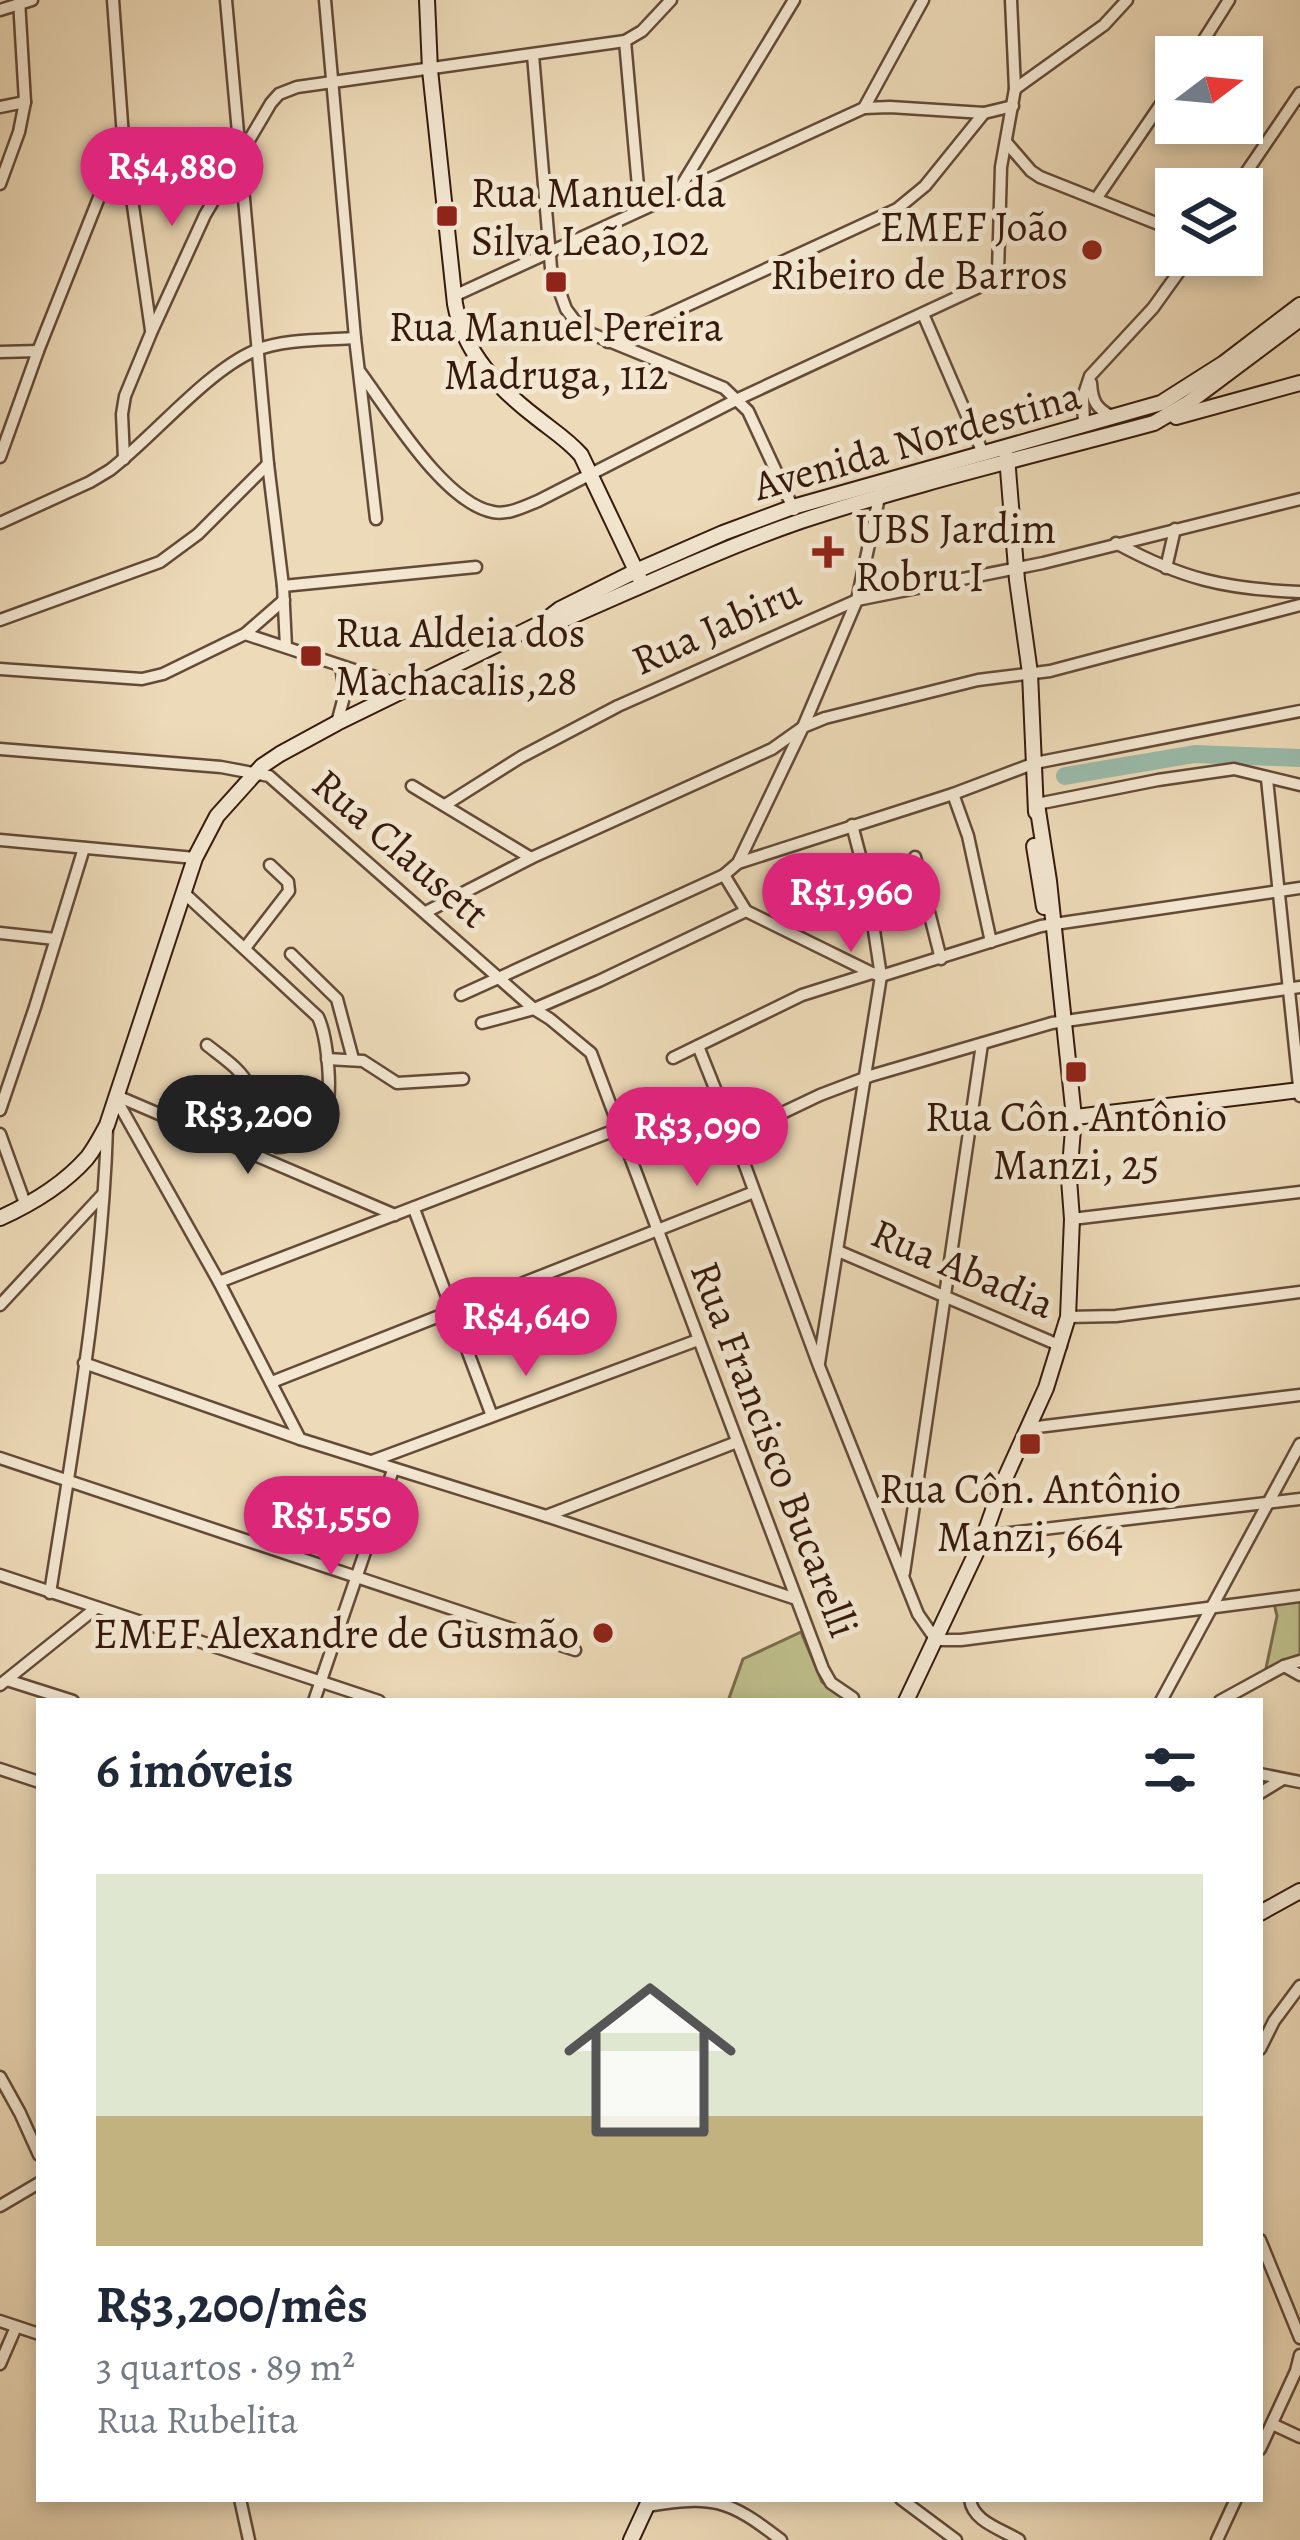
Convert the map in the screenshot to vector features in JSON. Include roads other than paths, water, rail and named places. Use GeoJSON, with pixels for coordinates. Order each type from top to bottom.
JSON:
{"type":"FeatureCollection","features":[{"type":"Feature","properties":{"kind":"street"},"geometry":{"type":"LineString","coordinates":[[0,10],[32,0]]}},
{"type":"Feature","properties":{"kind":"street"},"geometry":{"type":"LineString","coordinates":[[113,0],[123,137],[151,332]]}},
{"type":"Feature","properties":{"kind":"street"},"geometry":{"type":"LineString","coordinates":[[226,0],[268,464],[284,586],[286,647]]}},
{"type":"Feature","properties":{"kind":"street"},"geometry":{"type":"LineString","coordinates":[[325,0],[376,519]]}},
{"type":"Feature","properties":{"kind":"street"},"geometry":{"type":"LineString","coordinates":[[427,0],[430,70],[461,331],[485,369],[510,396],[572,444],[639,578]]}},
{"type":"Feature","properties":{"kind":"street"},"geometry":{"type":"LineString","coordinates":[[124,459],[125,396],[151,332],[205,214],[279,94],[287,89],[626,41],[671,0]]}},
{"type":"Feature","properties":{"kind":"street"},"geometry":{"type":"LineString","coordinates":[[678,191],[794,0]]}},
{"type":"Feature","properties":{"kind":"street"},"geometry":{"type":"LineString","coordinates":[[864,108],[923,0]]}},
{"type":"Feature","properties":{"kind":"street"},"geometry":{"type":"LineString","coordinates":[[360,372],[432,470],[468,501],[498,513],[515,510],[990,282],[998,273],[1001,166],[1015,89],[1011,0]]}},
{"type":"Feature","properties":{"kind":"street"},"geometry":{"type":"LineString","coordinates":[[1015,89],[1104,25],[1127,0]]}},
{"type":"Feature","properties":{"kind":"street"},"geometry":{"type":"LineString","coordinates":[[1206,36],[1229,0]]}},
{"type":"Feature","properties":{"kind":"street"},"geometry":{"type":"LineString","coordinates":[[0,184],[25,102],[19,3]]}},
{"type":"Feature","properties":{"kind":"street"},"geometry":{"type":"LineString","coordinates":[[626,41],[640,209]]}},
{"type":"Feature","properties":{"kind":"street"},"geometry":{"type":"LineString","coordinates":[[533,56],[551,268],[566,309],[575,321],[608,342],[724,388],[738,399],[796,514]]}},
{"type":"Feature","properties":{"kind":"street"},"geometry":{"type":"LineString","coordinates":[[1249,168],[1300,93]]}},
{"type":"Feature","properties":{"kind":"street"},"geometry":{"type":"LineString","coordinates":[[0,107],[25,102]]}},
{"type":"Feature","properties":{"kind":"street"},"geometry":{"type":"LineString","coordinates":[[454,296],[864,108],[984,113],[1013,106]]}},
{"type":"Feature","properties":{"kind":"street"},"geometry":{"type":"LineString","coordinates":[[608,342],[897,208],[925,186],[984,113]]}},
{"type":"Feature","properties":{"kind":"street"},"geometry":{"type":"LineString","coordinates":[[1096,199],[1155,113]]}},
{"type":"Feature","properties":{"kind":"street"},"geometry":{"type":"LineString","coordinates":[[0,457],[123,137]]}},
{"type":"Feature","properties":{"kind":"street"},"geometry":{"type":"LineString","coordinates":[[1006,142],[1030,171],[1155,223]]}},
{"type":"Feature","properties":{"kind":"street"},"geometry":{"type":"LineString","coordinates":[[1084,425],[1083,397],[1090,376],[1176,276]]}},
{"type":"Feature","properties":{"kind":"street","name":"Avenida Nordestina"},"geometry":{"type":"LineString","coordinates":[[878,489],[1007,464],[1154,423],[1300,305]]}},
{"type":"Feature","properties":{"kind":"street"},"geometry":{"type":"LineString","coordinates":[[922,314],[983,453]]}},
{"type":"Feature","properties":{"kind":"street","name":"Avenida Nordestina"},"geometry":{"type":"LineString","coordinates":[[0,1218],[65,1178],[87,1157],[107,1125],[195,858],[218,816],[256,772],[277,756],[543,622],[560,609],[639,578],[723,533],[1160,403],[1210,380],[1300,319]]}},
{"type":"Feature","properties":{"kind":"street"},"geometry":{"type":"LineString","coordinates":[[0,523],[90,482],[124,459],[216,376],[257,350],[355,338]]}},
{"type":"Feature","properties":{"kind":"street"},"geometry":{"type":"LineString","coordinates":[[0,352],[38,352]]}},
{"type":"Feature","properties":{"kind":"street"},"geometry":{"type":"LineString","coordinates":[[1090,376],[1095,404],[1114,417]]}},
{"type":"Feature","properties":{"kind":"street"},"geometry":{"type":"LineString","coordinates":[[1210,380],[1219,394],[1234,401]]}},
{"type":"Feature","properties":{"kind":"street"},"geometry":{"type":"LineString","coordinates":[[1154,423],[1300,383]]}},
{"type":"Feature","properties":{"kind":"street"},"geometry":{"type":"LineString","coordinates":[[907,1698],[984,1536],[1061,1346],[1068,1317],[1072,1219],[1065,1020],[1034,841],[1030,673],[1006,446]]}},
{"type":"Feature","properties":{"kind":"street"},"geometry":{"type":"LineString","coordinates":[[0,620],[160,562],[198,534],[268,464]]}},
{"type":"Feature","properties":{"kind":"street"},"geometry":{"type":"LineString","coordinates":[[738,863],[857,600],[878,489]]}},
{"type":"Feature","properties":{"kind":"street","name":"Rua Jabiru"},"geometry":{"type":"LineString","coordinates":[[446,806],[521,757],[618,706],[857,600],[1016,568],[1300,499]]}},
{"type":"Feature","properties":{"kind":"street"},"geometry":{"type":"LineString","coordinates":[[1166,568],[1175,529]]}},
{"type":"Feature","properties":{"kind":"street"},"geometry":{"type":"LineString","coordinates":[[1116,543],[1189,577],[1234,588],[1300,592]]}},
{"type":"Feature","properties":{"kind":"street"},"geometry":{"type":"LineString","coordinates":[[284,586],[476,567]]}},
{"type":"Feature","properties":{"kind":"street"},"geometry":{"type":"LineString","coordinates":[[0,669],[142,680],[245,634],[284,600]]}},
{"type":"Feature","properties":{"kind":"street"},"geometry":{"type":"LineString","coordinates":[[426,912],[531,858],[772,749],[803,727],[837,715],[960,684],[1050,670],[1300,604]]}},
{"type":"Feature","properties":{"kind":"street"},"geometry":{"type":"LineString","coordinates":[[245,634],[410,688]]}},
{"type":"Feature","properties":{"kind":"street"},"geometry":{"type":"LineString","coordinates":[[338,723],[345,693],[341,666]]}},
{"type":"Feature","properties":{"kind":"street"},"geometry":{"type":"LineString","coordinates":[[461,995],[724,875],[738,863],[1035,764],[1300,711]]}},
{"type":"Feature","properties":{"kind":"street"},"geometry":{"type":"LineString","coordinates":[[0,749],[256,772]]}},
{"type":"Feature","properties":{"kind":"street"},"geometry":{"type":"LineString","coordinates":[[1036,804],[1234,769],[1300,785]]}},
{"type":"Feature","properties":{"kind":"street","name":"Rua Clausett"},"geometry":{"type":"LineString","coordinates":[[256,772],[269,776],[500,979]]}},
{"type":"Feature","properties":{"kind":"street"},"geometry":{"type":"LineString","coordinates":[[1067,1118],[1300,1092],[1294,988],[1267,779]]}},
{"type":"Feature","properties":{"kind":"street"},"geometry":{"type":"LineString","coordinates":[[412,786],[531,858]]}},
{"type":"Feature","properties":{"kind":"street"},"geometry":{"type":"LineString","coordinates":[[953,794],[968,836],[991,943]]}},
{"type":"Feature","properties":{"kind":"street"},"geometry":{"type":"LineString","coordinates":[[819,1366],[876,975],[871,905],[852,825]]}},
{"type":"Feature","properties":{"kind":"street"},"geometry":{"type":"LineString","coordinates":[[0,840],[195,858]]}},
{"type":"Feature","properties":{"kind":"street"},"geometry":{"type":"LineString","coordinates":[[0,1110],[84,848]]}},
{"type":"Feature","properties":{"kind":"street"},"geometry":{"type":"LineString","coordinates":[[915,857],[940,959]]}},
{"type":"Feature","properties":{"kind":"street"},"geometry":{"type":"LineString","coordinates":[[244,948],[289,891],[288,882],[270,865]]}},
{"type":"Feature","properties":{"kind":"street"},"geometry":{"type":"LineString","coordinates":[[724,875],[746,911],[876,975]]}},
{"type":"Feature","properties":{"kind":"street"},"geometry":{"type":"LineString","coordinates":[[673,1058],[802,995],[1052,924],[1300,888]]}},
{"type":"Feature","properties":{"kind":"street"},"geometry":{"type":"LineString","coordinates":[[183,892],[318,1017],[327,1059],[323,1117],[295,1145],[282,1148],[268,1140],[248,1082],[207,1045]]}},
{"type":"Feature","properties":{"kind":"street"},"geometry":{"type":"LineString","coordinates":[[482,1023],[534,1009],[746,911]]}},
{"type":"Feature","properties":{"kind":"street"},"geometry":{"type":"LineString","coordinates":[[0,933],[56,939]]}},
{"type":"Feature","properties":{"kind":"street"},"geometry":{"type":"LineString","coordinates":[[291,954],[337,999],[352,1059]]}},
{"type":"Feature","properties":{"kind":"street","name":"Rua Francisco Bucarelli"},"geometry":{"type":"LineString","coordinates":[[500,979],[591,1053],[826,1677],[853,1698]]}},
{"type":"Feature","properties":{"kind":"street"},"geometry":{"type":"LineString","coordinates":[[734,1136],[863,1078],[1065,1020],[1294,988]]}},
{"type":"Feature","properties":{"kind":"street"},"geometry":{"type":"LineString","coordinates":[[903,1576],[982,1044]]}},
{"type":"Feature","properties":{"kind":"street"},"geometry":{"type":"LineString","coordinates":[[698,1046],[918,1614],[936,1640]]}},
{"type":"Feature","properties":{"kind":"street"},"geometry":{"type":"LineString","coordinates":[[327,1059],[363,1061],[397,1083],[463,1079]]}},
{"type":"Feature","properties":{"kind":"street"},"geometry":{"type":"LineString","coordinates":[[117,1097],[396,1215]]}},
{"type":"Feature","properties":{"kind":"street"},"geometry":{"type":"LineString","coordinates":[[117,1097],[300,1439]]}},
{"type":"Feature","properties":{"kind":"street"},"geometry":{"type":"LineString","coordinates":[[50,1593],[84,1363],[105,1189],[107,1125]]}},
{"type":"Feature","properties":{"kind":"street"},"geometry":{"type":"LineString","coordinates":[[218,1282],[618,1130]]}},
{"type":"Feature","properties":{"kind":"street"},"geometry":{"type":"LineString","coordinates":[[0,1134],[26,1206]]}},
{"type":"Feature","properties":{"kind":"street"},"geometry":{"type":"LineString","coordinates":[[87,1157],[99,1169],[105,1189]]}},
{"type":"Feature","properties":{"kind":"street"},"geometry":{"type":"LineString","coordinates":[[0,1305],[105,1189]]}},
{"type":"Feature","properties":{"kind":"street"},"geometry":{"type":"LineString","coordinates":[[272,1382],[754,1192]]}},
{"type":"Feature","properties":{"kind":"street"},"geometry":{"type":"LineString","coordinates":[[1072,1219],[1300,1192]]}},
{"type":"Feature","properties":{"kind":"street"},"geometry":{"type":"LineString","coordinates":[[414,1209],[491,1416]]}},
{"type":"Feature","properties":{"kind":"street","name":"Rua Abadia"},"geometry":{"type":"LineString","coordinates":[[838,1251],[1061,1346]]}},
{"type":"Feature","properties":{"kind":"street"},"geometry":{"type":"LineString","coordinates":[[1068,1317],[1116,1316],[1300,1292]]}},
{"type":"Feature","properties":{"kind":"street"},"geometry":{"type":"LineString","coordinates":[[371,1462],[698,1340]]}},
{"type":"Feature","properties":{"kind":"street"},"geometry":{"type":"LineString","coordinates":[[84,1363],[300,1439],[796,1599]]}},
{"type":"Feature","properties":{"kind":"street"},"geometry":{"type":"LineString","coordinates":[[1029,1429],[1300,1395]]}},
{"type":"Feature","properties":{"kind":"street"},"geometry":{"type":"LineString","coordinates":[[546,1516],[736,1442]]}},
{"type":"Feature","properties":{"kind":"street"},"geometry":{"type":"LineString","coordinates":[[1163,1698],[1300,1444]]}},
{"type":"Feature","properties":{"kind":"street"},"geometry":{"type":"LineString","coordinates":[[0,1458],[575,1650]]}},
{"type":"Feature","properties":{"kind":"street"},"geometry":{"type":"LineString","coordinates":[[315,1698],[394,1470]]}},
{"type":"Feature","properties":{"kind":"street"},"geometry":{"type":"LineString","coordinates":[[984,1536],[1300,1499]]}},
{"type":"Feature","properties":{"kind":"street"},"geometry":{"type":"LineString","coordinates":[[0,1575],[370,1698]]}},
{"type":"Feature","properties":{"kind":"street"},"geometry":{"type":"LineString","coordinates":[[936,1640],[1300,1596]]}},
{"type":"Feature","properties":{"kind":"street"},"geometry":{"type":"LineString","coordinates":[[3,1683],[96,1608]]}},
{"type":"Feature","properties":{"kind":"street"},"geometry":{"type":"LineString","coordinates":[[1225,1698],[1300,1661]]}},
{"type":"Feature","properties":{"kind":"street"},"geometry":{"type":"LineString","coordinates":[[1284,1666],[1300,1675]]}},
{"type":"Feature","properties":{"kind":"street"},"geometry":{"type":"LineString","coordinates":[[3,1683],[61,1698]]}},
{"type":"Feature","properties":{"kind":"street"},"geometry":{"type":"LineString","coordinates":[[0,1769],[36,1782]]}},
{"type":"Feature","properties":{"kind":"street"},"geometry":{"type":"LineString","coordinates":[[1263,1775],[1300,1782]]}},
{"type":"Feature","properties":{"kind":"street"},"geometry":{"type":"LineString","coordinates":[[1263,1791],[1283,1779]]}},
{"type":"Feature","properties":{"kind":"street"},"geometry":{"type":"LineString","coordinates":[[1263,1911],[1300,1891]]}},
{"type":"Feature","properties":{"kind":"street"},"geometry":{"type":"LineString","coordinates":[[1263,2043],[1300,1986]]}},
{"type":"Feature","properties":{"kind":"street"},"geometry":{"type":"LineString","coordinates":[[0,2077],[36,2148]]}},
{"type":"Feature","properties":{"kind":"street"},"geometry":{"type":"LineString","coordinates":[[0,2206],[36,2185]]}},
{"type":"Feature","properties":{"kind":"street"},"geometry":{"type":"LineString","coordinates":[[1263,2247],[1300,2338]]}},
{"type":"Feature","properties":{"kind":"street"},"geometry":{"type":"LineString","coordinates":[[0,2321],[36,2334]]}},
{"type":"Feature","properties":{"kind":"street"},"geometry":{"type":"LineString","coordinates":[[0,2364],[16,2327]]}},
{"type":"Feature","properties":{"kind":"street"},"geometry":{"type":"LineString","coordinates":[[1263,2442],[1300,2355]]}},
{"type":"Feature","properties":{"kind":"street"},"geometry":{"type":"LineString","coordinates":[[1272,2424],[1300,2437]]}},
{"type":"Feature","properties":{"kind":"street"},"geometry":{"type":"LineString","coordinates":[[241,2502],[249,2540]]}},
{"type":"Feature","properties":{"kind":"street"},"geometry":{"type":"LineString","coordinates":[[717,2502],[732,2506],[781,2540]]}},
{"type":"Feature","properties":{"kind":"street"},"geometry":{"type":"LineString","coordinates":[[906,2502],[956,2540]]}},
{"type":"Feature","properties":{"kind":"street"},"geometry":{"type":"LineString","coordinates":[[970,2502],[975,2515],[1019,2540]]}},
{"type":"Feature","properties":{"kind":"street"},"geometry":{"type":"LineString","coordinates":[[1217,2540],[1235,2502]]}},
{"type":"Feature","properties":{"kind":"street"},"geometry":{"type":"LineString","coordinates":[[631,2540],[648,2503]]}},
{"type":"Feature","properties":{"kind":"waterway"},"geometry":{"type":"LineString","coordinates":[[1065,776],[1195,754],[1300,758]]}},
{"type":"Feature","properties":{"kind":"place","name":"Rua Manuel da Silva Leão,102"},"geometry":{"type":"Point","coordinates":[447,216]}},
{"type":"Feature","properties":{"kind":"place","name":"EMEF João Ribeiro de Barros"},"geometry":{"type":"Point","coordinates":[1092,250]}},
{"type":"Feature","properties":{"kind":"place","name":"Rua Manuel Pereira Madruga, 112"},"geometry":{"type":"Point","coordinates":[556,282]}},
{"type":"Feature","properties":{"kind":"place","name":"UBS Jardim Robru I"},"geometry":{"type":"Point","coordinates":[828,552]}},
{"type":"Feature","properties":{"kind":"place","name":"Rua Aldeia dos Machacalis,28"},"geometry":{"type":"Point","coordinates":[311,656]}},
{"type":"Feature","properties":{"kind":"place","name":"Rua Côn. Antônio Manzi, 25"},"geometry":{"type":"Point","coordinates":[1076,1072]}},
{"type":"Feature","properties":{"kind":"place","name":"Rua Côn. Antônio Manzi, 664"},"geometry":{"type":"Point","coordinates":[1030,1444]}},
{"type":"Feature","properties":{"kind":"place","name":"EMEF Alexandre de Gusmão"},"geometry":{"type":"Point","coordinates":[603,1633]}}]}
